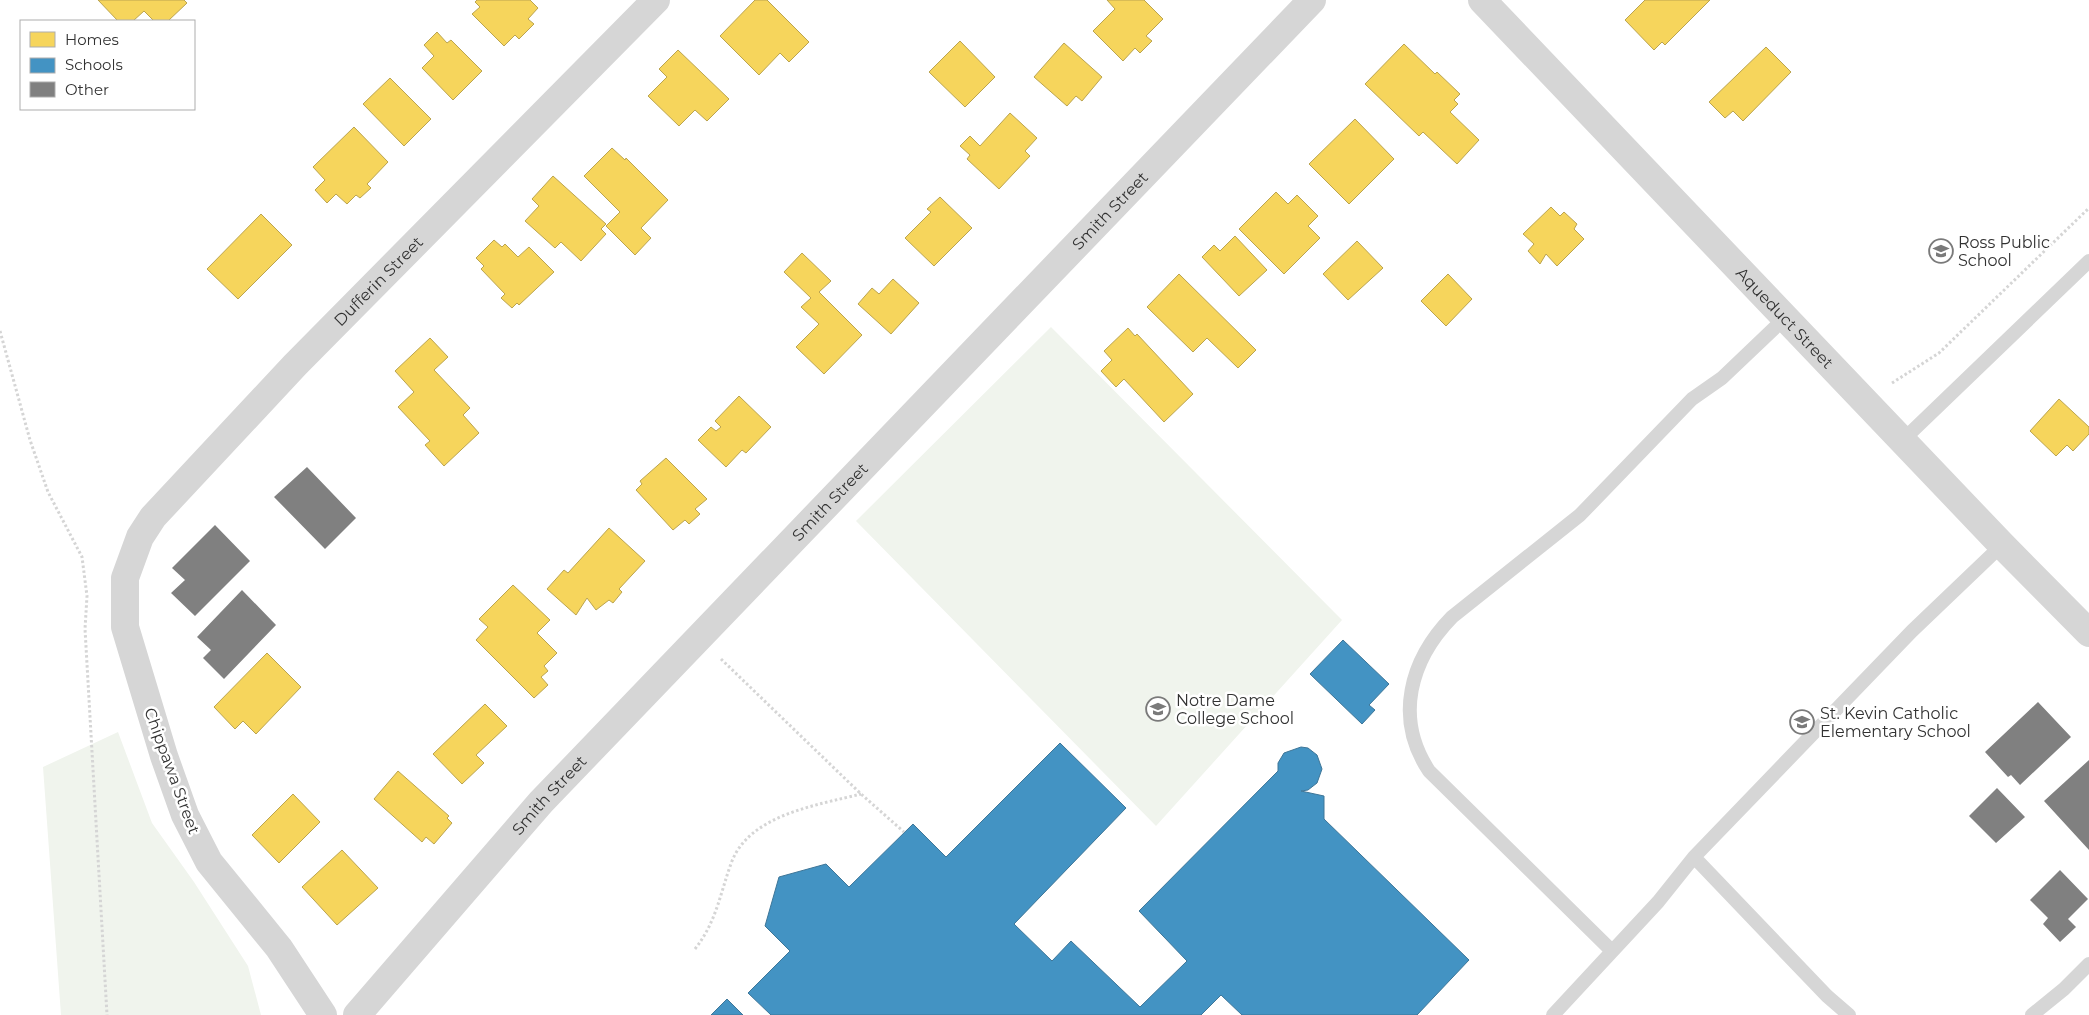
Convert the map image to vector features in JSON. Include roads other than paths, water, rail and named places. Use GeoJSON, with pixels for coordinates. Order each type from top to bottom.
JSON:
{"type":"FeatureCollection","features":[{"type":"Feature","properties":{"kind":"street","name":"Dufferin Street"},"geometry":{"type":"LineString","coordinates":[[124,578],[140,537],[169,499],[295,365],[656,0]]}},
{"type":"Feature","properties":{"kind":"street","name":"Smith Street"},"geometry":{"type":"LineString","coordinates":[[356,1015],[541,802],[1312,0]]}},
{"type":"Feature","properties":{"kind":"street","name":"Aqueduct Street"},"geometry":{"type":"LineString","coordinates":[[1482,0],[1785,318],[1864,398],[2002,545],[2089,633]]}},
{"type":"Feature","properties":{"kind":"street","name":"Chippawa Street"},"geometry":{"type":"LineString","coordinates":[[124,578],[124,627],[148,706],[185,815],[208,862],[279,948],[324,1015]]}},
{"type":"Feature","properties":{"kind":"lane"},"geometry":{"type":"LineString","coordinates":[[1903,440],[2089,261]]}},
{"type":"Feature","properties":{"kind":"lane"},"geometry":{"type":"LineString","coordinates":[[1612,951],[1429,771],[1416,748],[1412,735],[1410,707],[1416,674],[1425,653],[1439,630],[1452,617],[1580,514],[1692,399],[1722,378],[1785,318]]}},
{"type":"Feature","properties":{"kind":"lane"},"geometry":{"type":"LineString","coordinates":[[1553,1015],[1658,902],[1694,857],[1912,631],[2002,545]]}},
{"type":"Feature","properties":{"kind":"lane"},"geometry":{"type":"LineString","coordinates":[[1694,857],[1827,996],[1849,1015]]}},
{"type":"Feature","properties":{"kind":"lane"},"geometry":{"type":"LineString","coordinates":[[2032,1015],[2064,989],[2089,964]]}},
{"type":"Feature","properties":{"kind":"place","name":"Ross Public School"},"geometry":{"type":"Point","coordinates":[1941,251]}},
{"type":"Feature","properties":{"kind":"place","name":"Notre Dame College School"},"geometry":{"type":"Point","coordinates":[1158,709]}},
{"type":"Feature","properties":{"kind":"place","name":"St. Kevin Catholic Elementary School"},"geometry":{"type":"Point","coordinates":[1802,722]}}]}
